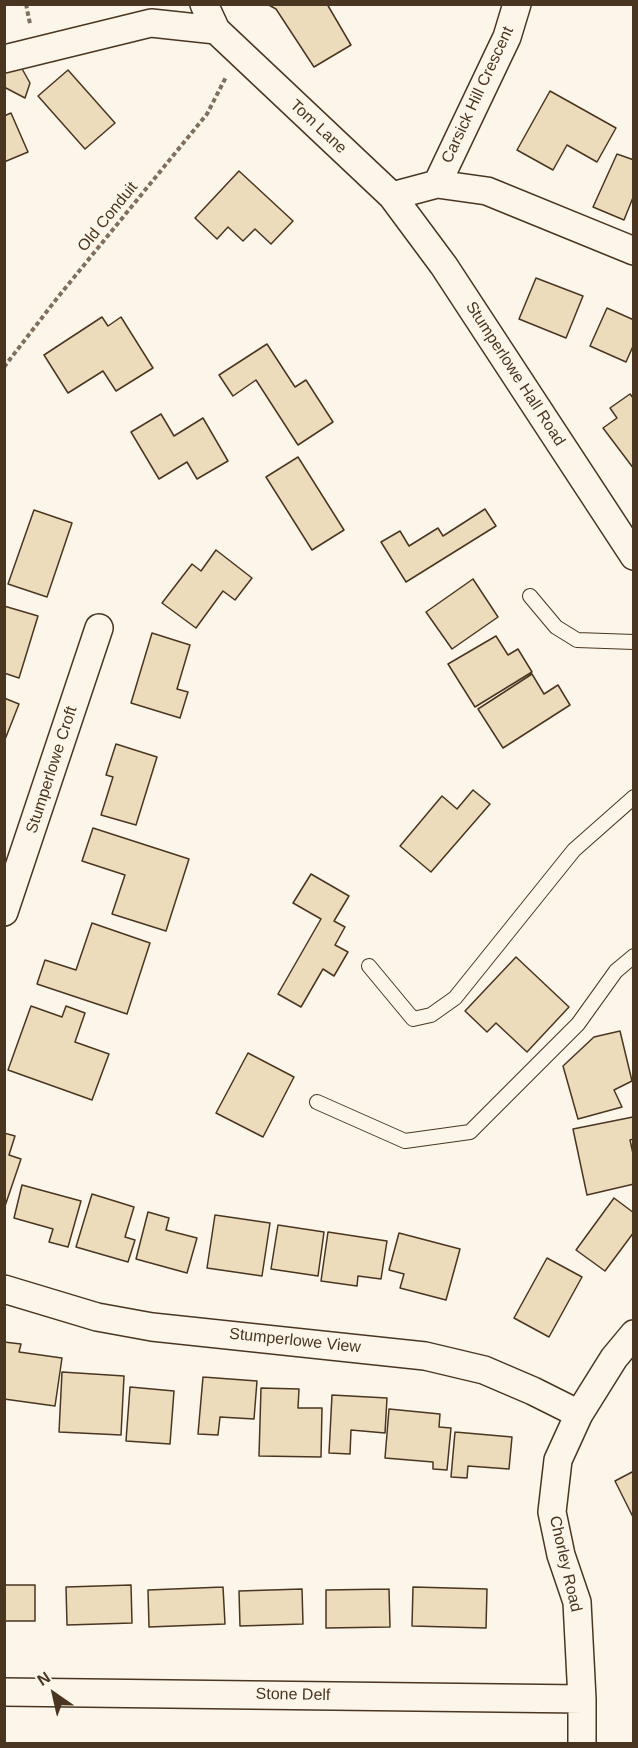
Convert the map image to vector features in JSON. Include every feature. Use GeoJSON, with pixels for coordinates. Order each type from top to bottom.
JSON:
{"type":"FeatureCollection","features":[{"type":"Feature","properties":{"kind":"street"},"geometry":{"type":"LineString","coordinates":[[204,4],[216,30]]}},
{"type":"Feature","properties":{"kind":"street","name":"Carsick Hill Crescent"},"geometry":{"type":"LineString","coordinates":[[437,184],[507,37],[518,4]]}},
{"type":"Feature","properties":{"kind":"street"},"geometry":{"type":"LineString","coordinates":[[4,59],[152,23],[216,30]]}},
{"type":"Feature","properties":{"kind":"street","name":"Tom Lane"},"geometry":{"type":"LineString","coordinates":[[216,30],[392,196]]}},
{"type":"Feature","properties":{"kind":"street"},"geometry":{"type":"LineString","coordinates":[[392,196],[437,184],[487,191],[633,251]]}},
{"type":"Feature","properties":{"kind":"street","name":"Stumperlowe Hall Road"},"geometry":{"type":"LineString","coordinates":[[392,196],[444,266],[633,555]]}},
{"type":"Feature","properties":{"kind":"street","name":"Stumperlowe Croft"},"geometry":{"type":"LineString","coordinates":[[4,912],[99,628]]}},
{"type":"Feature","properties":{"kind":"street","name":"Stumperlowe View"},"geometry":{"type":"LineString","coordinates":[[4,1289],[97,1317],[152,1326],[426,1356],[484,1370],[579,1414]]}},
{"type":"Feature","properties":{"kind":"street","name":"Chorley Road"},"geometry":{"type":"LineString","coordinates":[[582,1743],[577,1602],[561,1555],[552,1512],[558,1460],[579,1414],[614,1358],[633,1334]]}},
{"type":"Feature","properties":{"kind":"street","name":"Stone Delf"},"geometry":{"type":"LineString","coordinates":[[4,1692],[582,1699]]}},
{"type":"Feature","properties":{"kind":"lane"},"geometry":{"type":"LineString","coordinates":[[530,596],[556,627],[577,640],[633,642]]}},
{"type":"Feature","properties":{"kind":"lane"},"geometry":{"type":"LineString","coordinates":[[369,966],[413,1019],[431,1015],[455,998],[574,850],[633,797]]}},
{"type":"Feature","properties":{"kind":"lane"},"geometry":{"type":"LineString","coordinates":[[317,1102],[405,1141],[470,1132],[579,1024],[616,971],[633,956]]}},
{"type":"Feature","properties":{"kind":"path","name":"Old Conduit"},"geometry":{"type":"LineString","coordinates":[[4,367],[207,114],[226,80]]}},
{"type":"Feature","properties":{"kind":"building"},"geometry":{"type":"Polygon","coordinates":[[[267,4],[327,4],[351,45],[314,67],[276,9],[267,4]]]}},
{"type":"Feature","properties":{"kind":"building"},"geometry":{"type":"Polygon","coordinates":[[[21,67],[30,83],[25,98],[4,87],[4,71],[21,67]]]}},
{"type":"Feature","properties":{"kind":"building"},"geometry":{"type":"Polygon","coordinates":[[[68,70],[115,123],[85,149],[38,96],[68,70]]]}},
{"type":"Feature","properties":{"kind":"building"},"geometry":{"type":"Polygon","coordinates":[[[550,91],[616,128],[597,162],[567,145],[553,170],[517,150],[550,91]]]}},
{"type":"Feature","properties":{"kind":"building"},"geometry":{"type":"Polygon","coordinates":[[[11,113],[28,152],[4,162],[4,116],[11,113]]]}},
{"type":"Feature","properties":{"kind":"building"},"geometry":{"type":"Polygon","coordinates":[[[617,154],[634,160],[634,195],[624,220],[593,207],[617,154]]]}},
{"type":"Feature","properties":{"kind":"building"},"geometry":{"type":"Polygon","coordinates":[[[239,171],[293,221],[271,244],[255,229],[243,241],[228,227],[217,239],[195,218],[239,171]]]}},
{"type":"Feature","properties":{"kind":"building"},"geometry":{"type":"Polygon","coordinates":[[[536,278],[583,296],[566,338],[519,319],[536,278]]]}},
{"type":"Feature","properties":{"kind":"building"},"geometry":{"type":"Polygon","coordinates":[[[607,308],[634,320],[634,344],[626,362],[590,346],[607,308]]]}},
{"type":"Feature","properties":{"kind":"building"},"geometry":{"type":"Polygon","coordinates":[[[102,317],[108,326],[121,317],[153,368],[116,391],[103,371],[68,393],[44,355],[102,317]]]}},
{"type":"Feature","properties":{"kind":"building"},"geometry":{"type":"Polygon","coordinates":[[[267,344],[295,387],[306,380],[333,422],[298,445],[256,380],[233,396],[219,375],[267,344]]]}},
{"type":"Feature","properties":{"kind":"building"},"geometry":{"type":"Polygon","coordinates":[[[630,394],[634,399],[634,469],[603,428],[617,418],[610,408],[630,394]]]}},
{"type":"Feature","properties":{"kind":"building"},"geometry":{"type":"Polygon","coordinates":[[[161,414],[174,436],[203,418],[228,461],[197,479],[187,462],[159,479],[131,432],[161,414]]]}},
{"type":"Feature","properties":{"kind":"building"},"geometry":{"type":"Polygon","coordinates":[[[298,457],[344,530],[312,550],[266,477],[298,457]]]}},
{"type":"Feature","properties":{"kind":"building"},"geometry":{"type":"Polygon","coordinates":[[[485,509],[496,526],[406,582],[381,542],[400,531],[409,546],[438,528],[443,536],[485,509]]]}},
{"type":"Feature","properties":{"kind":"building"},"geometry":{"type":"Polygon","coordinates":[[[34,510],[72,523],[47,597],[8,584],[34,510]]]}},
{"type":"Feature","properties":{"kind":"building"},"geometry":{"type":"Polygon","coordinates":[[[216,550],[252,578],[235,600],[223,591],[196,628],[162,603],[192,564],[201,571],[216,550]]]}},
{"type":"Feature","properties":{"kind":"building"},"geometry":{"type":"Polygon","coordinates":[[[473,579],[498,617],[452,649],[426,612],[473,579]]]}},
{"type":"Feature","properties":{"kind":"building"},"geometry":{"type":"Polygon","coordinates":[[[4,606],[38,616],[19,678],[4,673],[4,606]]]}},
{"type":"Feature","properties":{"kind":"building"},"geometry":{"type":"Polygon","coordinates":[[[152,633],[190,645],[177,689],[188,692],[180,718],[131,703],[152,633]]]}},
{"type":"Feature","properties":{"kind":"building"},"geometry":{"type":"Polygon","coordinates":[[[496,636],[508,655],[518,649],[532,672],[475,707],[448,664],[496,636]]]}},
{"type":"Feature","properties":{"kind":"building"},"geometry":{"type":"Polygon","coordinates":[[[532,674],[544,694],[558,685],[570,705],[503,748],[478,709],[532,674]]]}},
{"type":"Feature","properties":{"kind":"building"},"geometry":{"type":"Polygon","coordinates":[[[4,698],[19,704],[4,742],[4,698]]]}},
{"type":"Feature","properties":{"kind":"building"},"geometry":{"type":"Polygon","coordinates":[[[116,744],[157,757],[136,825],[101,815],[113,777],[106,775],[116,744]]]}},
{"type":"Feature","properties":{"kind":"building"},"geometry":{"type":"Polygon","coordinates":[[[473,790],[490,804],[431,872],[400,846],[442,796],[457,809],[473,790]]]}},
{"type":"Feature","properties":{"kind":"building"},"geometry":{"type":"Polygon","coordinates":[[[93,828],[189,859],[166,931],[112,914],[125,875],[82,861],[93,828]]]}},
{"type":"Feature","properties":{"kind":"building"},"geometry":{"type":"Polygon","coordinates":[[[311,874],[349,896],[334,921],[345,927],[335,945],[348,952],[334,976],[323,969],[301,1007],[278,994],[321,919],[293,903],[311,874]]]}},
{"type":"Feature","properties":{"kind":"building"},"geometry":{"type":"Polygon","coordinates":[[[92,923],[150,943],[127,1014],[37,984],[45,960],[76,970],[92,923]]]}},
{"type":"Feature","properties":{"kind":"building"},"geometry":{"type":"Polygon","coordinates":[[[516,957],[569,1007],[527,1052],[496,1023],[487,1032],[465,1011],[516,957]]]}},
{"type":"Feature","properties":{"kind":"building"},"geometry":{"type":"Polygon","coordinates":[[[31,1006],[62,1017],[66,1006],[85,1013],[75,1042],[109,1054],[92,1100],[8,1070],[31,1006]]]}},
{"type":"Feature","properties":{"kind":"building"},"geometry":{"type":"Polygon","coordinates":[[[620,1031],[632,1081],[614,1090],[622,1107],[578,1119],[563,1066],[594,1037],[620,1031]]]}},
{"type":"Feature","properties":{"kind":"building"},"geometry":{"type":"Polygon","coordinates":[[[248,1053],[294,1077],[263,1137],[216,1113],[248,1053]]]}},
{"type":"Feature","properties":{"kind":"building"},"geometry":{"type":"Polygon","coordinates":[[[633,1117],[634,1139],[630,1140],[634,1158],[634,1184],[587,1195],[573,1129],[633,1117]]]}},
{"type":"Feature","properties":{"kind":"building"},"geometry":{"type":"Polygon","coordinates":[[[4,1133],[15,1136],[9,1155],[21,1159],[4,1209],[4,1133]]]}},
{"type":"Feature","properties":{"kind":"building"},"geometry":{"type":"Polygon","coordinates":[[[22,1185],[81,1201],[68,1247],[49,1242],[53,1229],[14,1218],[22,1185]]]}},
{"type":"Feature","properties":{"kind":"building"},"geometry":{"type":"Polygon","coordinates":[[[92,1194],[134,1207],[125,1237],[135,1240],[128,1262],[76,1247],[92,1194]]]}},
{"type":"Feature","properties":{"kind":"building"},"geometry":{"type":"Polygon","coordinates":[[[614,1198],[634,1213],[634,1232],[605,1271],[576,1250],[614,1198]]]}},
{"type":"Feature","properties":{"kind":"building"},"geometry":{"type":"Polygon","coordinates":[[[148,1212],[169,1218],[166,1230],[197,1238],[187,1273],[136,1259],[148,1212]]]}},
{"type":"Feature","properties":{"kind":"building"},"geometry":{"type":"Polygon","coordinates":[[[215,1215],[270,1223],[262,1276],[207,1268],[215,1215]]]}},
{"type":"Feature","properties":{"kind":"building"},"geometry":{"type":"Polygon","coordinates":[[[278,1225],[324,1232],[318,1276],[271,1269],[278,1225]]]}},
{"type":"Feature","properties":{"kind":"building"},"geometry":{"type":"Polygon","coordinates":[[[328,1232],[387,1241],[381,1279],[358,1276],[357,1286],[321,1281],[328,1232]]]}},
{"type":"Feature","properties":{"kind":"building"},"geometry":{"type":"Polygon","coordinates":[[[399,1233],[460,1249],[446,1300],[400,1288],[404,1274],[389,1270],[399,1233]]]}},
{"type":"Feature","properties":{"kind":"building"},"geometry":{"type":"Polygon","coordinates":[[[547,1258],[582,1277],[549,1337],[514,1318],[547,1258]]]}},
{"type":"Feature","properties":{"kind":"building"},"geometry":{"type":"Polygon","coordinates":[[[4,1342],[21,1344],[19,1352],[62,1358],[55,1406],[4,1399],[4,1342]]]}},
{"type":"Feature","properties":{"kind":"building"},"geometry":{"type":"Polygon","coordinates":[[[62,1372],[124,1376],[121,1435],[59,1432],[62,1372]]]}},
{"type":"Feature","properties":{"kind":"building"},"geometry":{"type":"Polygon","coordinates":[[[203,1377],[257,1381],[254,1419],[220,1417],[218,1435],[198,1434],[203,1377]]]}},
{"type":"Feature","properties":{"kind":"building"},"geometry":{"type":"Polygon","coordinates":[[[130,1387],[174,1391],[170,1444],[126,1441],[130,1387]]]}},
{"type":"Feature","properties":{"kind":"building"},"geometry":{"type":"Polygon","coordinates":[[[261,1388],[299,1389],[298,1408],[322,1408],[321,1457],[259,1456],[261,1388]]]}},
{"type":"Feature","properties":{"kind":"building"},"geometry":{"type":"Polygon","coordinates":[[[332,1395],[387,1398],[385,1433],[351,1430],[350,1454],[329,1453],[332,1395]]]}},
{"type":"Feature","properties":{"kind":"building"},"geometry":{"type":"Polygon","coordinates":[[[389,1409],[440,1414],[439,1427],[451,1428],[447,1470],[433,1469],[433,1462],[385,1458],[389,1409]]]}},
{"type":"Feature","properties":{"kind":"building"},"geometry":{"type":"Polygon","coordinates":[[[455,1432],[512,1437],[509,1469],[468,1466],[467,1478],[451,1477],[455,1432]]]}},
{"type":"Feature","properties":{"kind":"building"},"geometry":{"type":"Polygon","coordinates":[[[634,1471],[634,1519],[615,1481],[634,1471]]]}},
{"type":"Feature","properties":{"kind":"building"},"geometry":{"type":"Polygon","coordinates":[[[4,1585],[35,1585],[35,1621],[4,1621],[4,1585]]]}},
{"type":"Feature","properties":{"kind":"building"},"geometry":{"type":"Polygon","coordinates":[[[131,1585],[132,1623],[67,1625],[66,1587],[131,1585]]]}},
{"type":"Feature","properties":{"kind":"building"},"geometry":{"type":"Polygon","coordinates":[[[223,1587],[225,1624],[149,1627],[148,1590],[223,1587]]]}},
{"type":"Feature","properties":{"kind":"building"},"geometry":{"type":"Polygon","coordinates":[[[413,1587],[487,1589],[486,1628],[412,1626],[413,1587]]]}},
{"type":"Feature","properties":{"kind":"building"},"geometry":{"type":"Polygon","coordinates":[[[302,1589],[303,1624],[240,1626],[239,1591],[302,1589]]]}},
{"type":"Feature","properties":{"kind":"building"},"geometry":{"type":"Polygon","coordinates":[[[389,1589],[390,1627],[326,1628],[326,1590],[389,1589]]]}}]}
